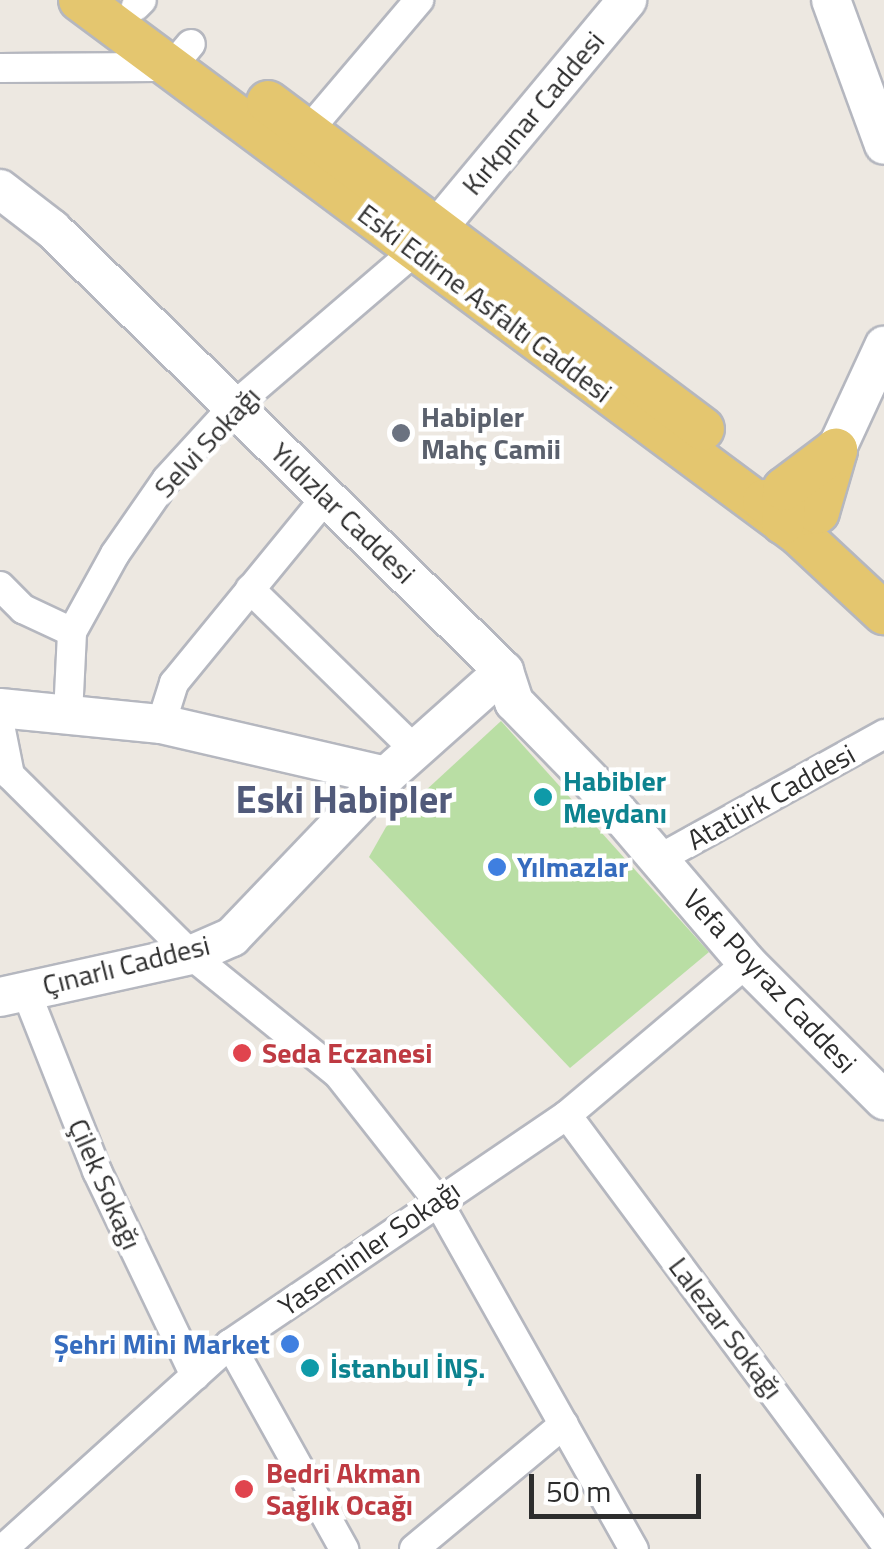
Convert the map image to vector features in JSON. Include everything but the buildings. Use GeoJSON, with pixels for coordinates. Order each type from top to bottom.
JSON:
{"type":"FeatureCollection","features":[{"type":"Feature","properties":{"kind":"main road","name":"Eski Edirne Asfaltı Caddesi"},"geometry":{"type":"LineString","coordinates":[[80,0],[182,54],[308,131],[427,240],[696,458],[791,509],[884,613]]}},
{"type":"Feature","properties":{"kind":"main road","name":"Kırkpınar Caddesi"},"geometry":{"type":"LineString","coordinates":[[427,240],[627,0]]}},
{"type":"Feature","properties":{"kind":"main road"},"geometry":{"type":"LineString","coordinates":[[831,0],[884,145]]}},
{"type":"Feature","properties":{"kind":"main road","name":"Eski Edirne Asfaltı Caddesi"},"geometry":{"type":"LineString","coordinates":[[135,2],[182,54],[791,509],[884,571]]}},
{"type":"Feature","properties":{"kind":"main road","name":"Yıldızlar Caddesi"},"geometry":{"type":"LineString","coordinates":[[0,189],[52,229],[504,672],[514,702],[658,860]]}},
{"type":"Feature","properties":{"kind":"main road"},"geometry":{"type":"LineString","coordinates":[[791,509],[836,450],[884,346]]}},
{"type":"Feature","properties":{"kind":"main road","name":"Çınarlı Caddesi"},"geometry":{"type":"LineString","coordinates":[[12,993],[191,955],[232,937],[386,776],[504,672]]}},
{"type":"Feature","properties":{"kind":"main road"},"geometry":{"type":"LineString","coordinates":[[0,708],[160,724],[386,776]]}},
{"type":"Feature","properties":{"kind":"main road","name":"Vefa Poyraz Caddesi"},"geometry":{"type":"LineString","coordinates":[[658,860],[747,963],[884,1100]]}},
{"type":"Feature","properties":{"kind":"street"},"geometry":{"type":"LineString","coordinates":[[308,131],[419,0]]}},
{"type":"Feature","properties":{"kind":"street"},"geometry":{"type":"LineString","coordinates":[[0,68],[182,54]]}},
{"type":"Feature","properties":{"kind":"street","name":"Selvi Sokağı"},"geometry":{"type":"LineString","coordinates":[[68,715],[72,632],[114,554],[167,479],[234,406],[427,240]]}},
{"type":"Feature","properties":{"kind":"street"},"geometry":{"type":"LineString","coordinates":[[160,724],[174,683],[326,497]]}},
{"type":"Feature","properties":{"kind":"street"},"geometry":{"type":"LineString","coordinates":[[0,586],[23,609],[72,632]]}},
{"type":"Feature","properties":{"kind":"street"},"geometry":{"type":"LineString","coordinates":[[250,590],[416,750]]}},
{"type":"Feature","properties":{"kind":"street"},"geometry":{"type":"LineString","coordinates":[[0,725],[10,775],[191,955],[338,1074],[436,1200],[634,1549]]}},
{"type":"Feature","properties":{"kind":"street","name":"Atatürk Caddesi"},"geometry":{"type":"LineString","coordinates":[[658,860],[884,734]]}},
{"type":"Feature","properties":{"kind":"street","name":"Yaseminler Sokağı"},"geometry":{"type":"LineString","coordinates":[[3,1549],[230,1344],[436,1200],[567,1115],[747,963]]}},
{"type":"Feature","properties":{"kind":"street","name":"Çilek Sokağı"},"geometry":{"type":"LineString","coordinates":[[12,993],[194,1376]]}},
{"type":"Feature","properties":{"kind":"street","name":"Lalezar Sokağı"},"geometry":{"type":"LineString","coordinates":[[567,1115],[884,1542]]}},
{"type":"Feature","properties":{"kind":"street"},"geometry":{"type":"LineString","coordinates":[[230,1344],[344,1549]]}},
{"type":"Feature","properties":{"kind":"street"},"geometry":{"type":"LineString","coordinates":[[414,1549],[564,1424]]}},
{"type":"Feature","properties":{"kind":"green space"},"geometry":{"type":"Polygon","coordinates":[[[501,721],[709,952],[570,1068],[369,857],[386,827],[501,721]]]}},
{"type":"Feature","properties":{"kind":"place","name":"Habipler Mahç Camii"},"geometry":{"type":"Point","coordinates":[401,433]}},
{"type":"Feature","properties":{"kind":"place","name":"Habibler Meydanı"},"geometry":{"type":"Point","coordinates":[543,797]}},
{"type":"Feature","properties":{"kind":"place","name":"Yılmazlar"},"geometry":{"type":"Point","coordinates":[497,867]}},
{"type":"Feature","properties":{"kind":"place","name":"Seda Eczanesi"},"geometry":{"type":"Point","coordinates":[242,1053]}},
{"type":"Feature","properties":{"kind":"place","name":"Şehri Mini Market"},"geometry":{"type":"Point","coordinates":[290,1344]}},
{"type":"Feature","properties":{"kind":"place","name":"İstanbul İNŞ."},"geometry":{"type":"Point","coordinates":[310,1368]}},
{"type":"Feature","properties":{"kind":"place","name":"Bedri Akman Sağlık Ocağı"},"geometry":{"type":"Point","coordinates":[244,1489]}},
{"type":"Feature","properties":{"kind":"district","name":"Eski Habipler"},"geometry":{"type":"Point","coordinates":[344,800]}}]}
